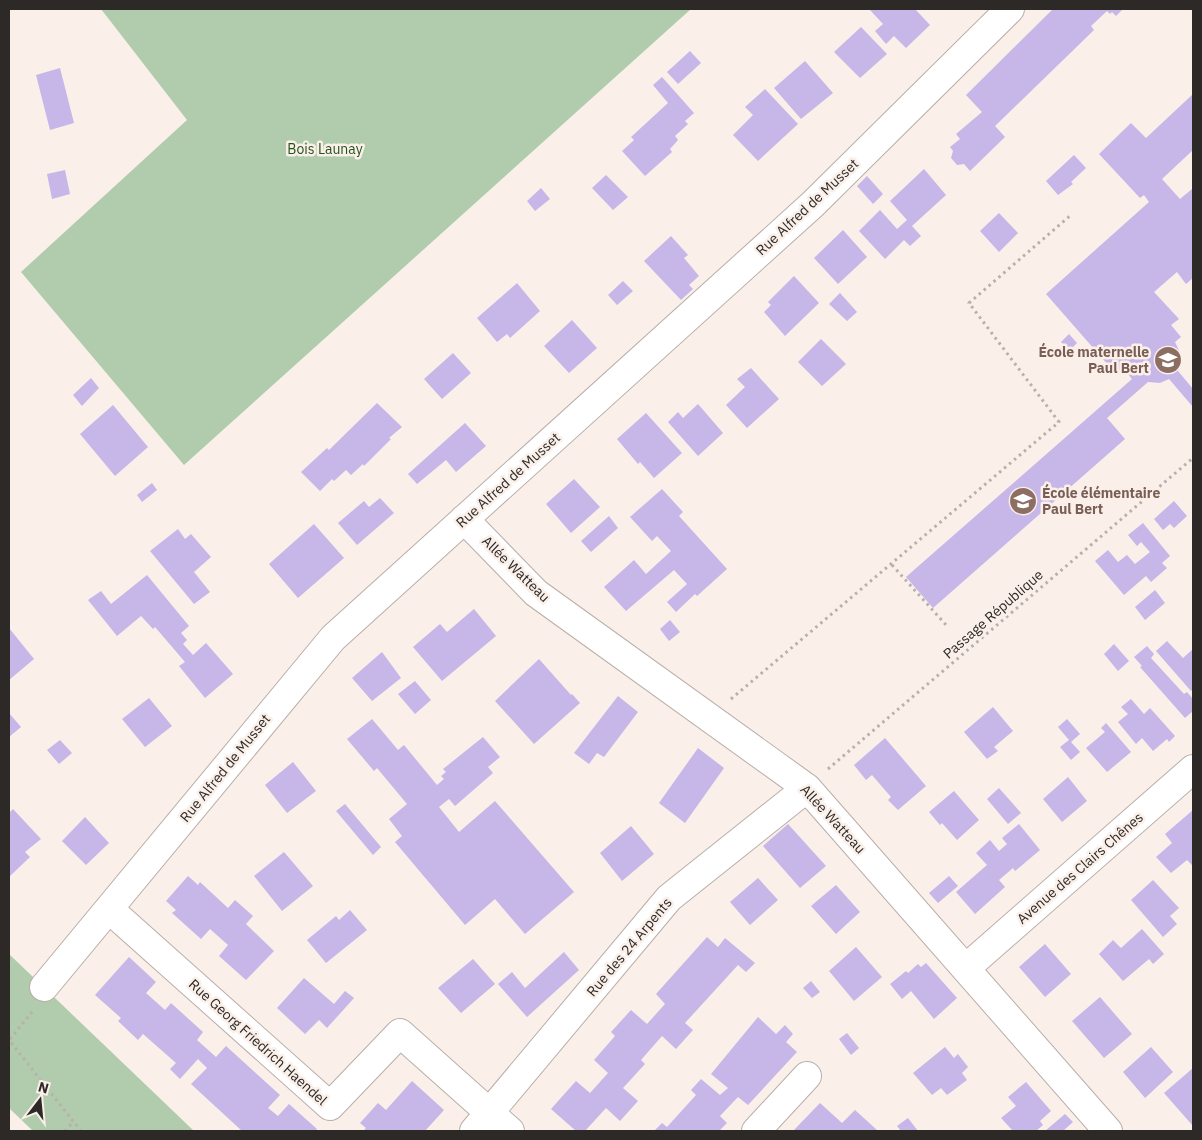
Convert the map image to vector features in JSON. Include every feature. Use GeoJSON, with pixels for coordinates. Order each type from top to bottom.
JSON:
{"type":"FeatureCollection","features":[{"type":"Feature","properties":{"kind":"street","name":"Rue Alfred de Musset"},"geometry":{"type":"LineString","coordinates":[[44,987],[333,638],[813,204],[1010,9]]}},
{"type":"Feature","properties":{"kind":"street","name":"Allée Watteau"},"geometry":{"type":"LineString","coordinates":[[464,519],[536,592],[807,788],[1108,1131]]}},
{"type":"Feature","properties":{"kind":"street","name":"Avenue des Clairs Chênes"},"geometry":{"type":"LineString","coordinates":[[966,968],[1193,769]]}},
{"type":"Feature","properties":{"kind":"street","name":"Rue des 24 Arpents"},"geometry":{"type":"LineString","coordinates":[[492,1125],[669,898],[807,788]]}},
{"type":"Feature","properties":{"kind":"street","name":"Rue Georg Friedrich Haendel"},"geometry":{"type":"LineString","coordinates":[[109,909],[330,1106],[400,1033],[492,1125]]}},
{"type":"Feature","properties":{"kind":"street"},"geometry":{"type":"LineString","coordinates":[[756,1131],[807,1076]]}},
{"type":"Feature","properties":{"kind":"path"},"geometry":{"type":"LineString","coordinates":[[709,717],[892,565],[1059,422],[969,303],[1071,215]]}},
{"type":"Feature","properties":{"kind":"path","name":"Passage République"},"geometry":{"type":"LineString","coordinates":[[807,788],[1193,458]]}},
{"type":"Feature","properties":{"kind":"path"},"geometry":{"type":"LineString","coordinates":[[892,565],[947,626]]}},
{"type":"Feature","properties":{"kind":"path"},"geometry":{"type":"LineString","coordinates":[[44,987],[38,1004],[9,1040],[82,1131]]}},
{"type":"Feature","properties":{"kind":"path"},"geometry":{"type":"LineString","coordinates":[[65,1131],[73,1122]]}},
{"type":"Feature","properties":{"kind":"green space","name":"Bois Launay"},"geometry":{"type":"Polygon","coordinates":[[[101,9],[691,9],[184,465],[21,272],[187,120],[101,9]]]}},
{"type":"Feature","properties":{"kind":"green space"},"geometry":{"type":"Polygon","coordinates":[[[9,954],[194,1131],[33,1131],[9,1108],[9,954]]]}},
{"type":"Feature","properties":{"kind":"building"},"geometry":{"type":"Polygon","coordinates":[[[871,9],[915,9],[930,25],[906,48],[894,36],[886,44],[875,31],[883,24],[871,9]]]}},
{"type":"Feature","properties":{"kind":"building"},"geometry":{"type":"Polygon","coordinates":[[[1053,9],[1122,10],[1116,16],[1112,12],[1110,14],[1107,11],[1091,26],[1094,30],[995,126],[1005,137],[970,171],[964,164],[957,165],[951,158],[953,151],[950,147],[960,139],[956,134],[982,112],[966,95],[1053,9]]]}},
{"type":"Feature","properties":{"kind":"building"},"geometry":{"type":"Polygon","coordinates":[[[861,27],[887,54],[860,78],[834,52],[861,27]]]}},
{"type":"Feature","properties":{"kind":"building"},"geometry":{"type":"Polygon","coordinates":[[[690,51],[701,63],[678,84],[667,72],[690,51]]]}},
{"type":"Feature","properties":{"kind":"building"},"geometry":{"type":"Polygon","coordinates":[[[805,61],[833,93],[801,119],[774,88],[805,61]]]}},
{"type":"Feature","properties":{"kind":"building"},"geometry":{"type":"Polygon","coordinates":[[[60,68],[74,123],[50,130],[36,75],[60,68]]]}},
{"type":"Feature","properties":{"kind":"building"},"geometry":{"type":"Polygon","coordinates":[[[662,77],[694,113],[685,121],[688,124],[675,136],[678,140],[670,149],[672,152],[645,176],[622,151],[634,140],[631,137],[668,103],[653,85],[662,77]]]}},
{"type":"Feature","properties":{"kind":"building"},"geometry":{"type":"Polygon","coordinates":[[[765,89],[798,124],[758,161],[733,135],[753,115],[745,107],[765,89]]]}},
{"type":"Feature","properties":{"kind":"building"},"geometry":{"type":"Polygon","coordinates":[[[1193,94],[1193,150],[1162,179],[1180,199],[1193,190],[1193,278],[1186,284],[1177,272],[1154,292],[1179,319],[1171,325],[1181,337],[1175,342],[1181,355],[1178,371],[1193,389],[1193,407],[1169,379],[1160,383],[1148,382],[1107,418],[1125,439],[933,608],[906,577],[1132,379],[1123,368],[1116,374],[1046,294],[1149,202],[1144,195],[1140,198],[1099,154],[1131,123],[1146,138],[1193,94]]]}},
{"type":"Feature","properties":{"kind":"building"},"geometry":{"type":"Polygon","coordinates":[[[1074,155],[1086,168],[1071,182],[1073,184],[1058,195],[1046,181],[1074,155]]]}},
{"type":"Feature","properties":{"kind":"building"},"geometry":{"type":"Polygon","coordinates":[[[924,169],[946,195],[912,226],[921,236],[910,246],[904,240],[885,259],[859,231],[880,210],[897,229],[907,220],[890,201],[924,169]]]}},
{"type":"Feature","properties":{"kind":"building"},"geometry":{"type":"Polygon","coordinates":[[[65,170],[70,194],[52,199],[47,174],[65,170]]]}},
{"type":"Feature","properties":{"kind":"building"},"geometry":{"type":"Polygon","coordinates":[[[606,175],[628,197],[613,210],[592,188],[606,175]]]}},
{"type":"Feature","properties":{"kind":"building"},"geometry":{"type":"Polygon","coordinates":[[[867,176],[883,194],[873,204],[857,186],[867,176]]]}},
{"type":"Feature","properties":{"kind":"building"},"geometry":{"type":"Polygon","coordinates":[[[541,188],[550,199],[535,211],[527,201],[541,188]]]}},
{"type":"Feature","properties":{"kind":"building"},"geometry":{"type":"Polygon","coordinates":[[[999,213],[1018,233],[999,252],[980,231],[999,213]]]}},
{"type":"Feature","properties":{"kind":"building"},"geometry":{"type":"Polygon","coordinates":[[[843,230],[867,257],[838,284],[814,258],[843,230]]]}},
{"type":"Feature","properties":{"kind":"building"},"geometry":{"type":"Polygon","coordinates":[[[671,236],[688,255],[684,258],[699,276],[689,285],[693,289],[681,300],[644,261],[671,236]]]}},
{"type":"Feature","properties":{"kind":"building"},"geometry":{"type":"Polygon","coordinates":[[[794,276],[819,303],[785,336],[764,312],[771,305],[768,302],[794,276]]]}},
{"type":"Feature","properties":{"kind":"building"},"geometry":{"type":"Polygon","coordinates":[[[623,281],[633,291],[617,305],[608,295],[623,281]]]}},
{"type":"Feature","properties":{"kind":"building"},"geometry":{"type":"Polygon","coordinates":[[[517,283],[540,311],[510,338],[507,334],[497,342],[477,318],[517,283]]]}},
{"type":"Feature","properties":{"kind":"building"},"geometry":{"type":"Polygon","coordinates":[[[840,293],[857,312],[847,321],[829,304],[840,293]]]}},
{"type":"Feature","properties":{"kind":"building"},"geometry":{"type":"Polygon","coordinates":[[[572,320],[597,348],[569,373],[544,346],[572,320]]]}},
{"type":"Feature","properties":{"kind":"building"},"geometry":{"type":"Polygon","coordinates":[[[1069,334],[1077,343],[1069,351],[1061,342],[1069,334]]]}},
{"type":"Feature","properties":{"kind":"building"},"geometry":{"type":"Polygon","coordinates":[[[821,339],[846,364],[822,386],[798,362],[821,339]]]}},
{"type":"Feature","properties":{"kind":"building"},"geometry":{"type":"Polygon","coordinates":[[[453,353],[471,373],[442,399],[424,379],[453,353]]]}},
{"type":"Feature","properties":{"kind":"building"},"geometry":{"type":"Polygon","coordinates":[[[751,368],[779,399],[747,428],[726,405],[745,387],[737,379],[751,368]]]}},
{"type":"Feature","properties":{"kind":"building"},"geometry":{"type":"Polygon","coordinates":[[[91,378],[99,388],[82,406],[73,395],[91,378]]]}},
{"type":"Feature","properties":{"kind":"building"},"geometry":{"type":"Polygon","coordinates":[[[377,403],[402,427],[389,438],[391,439],[364,466],[363,464],[351,475],[346,470],[334,481],[332,479],[320,491],[301,472],[327,448],[329,450],[377,403]]]}},
{"type":"Feature","properties":{"kind":"building"},"geometry":{"type":"Polygon","coordinates":[[[698,404],[723,433],[698,456],[668,422],[678,412],[683,418],[698,404]]]}},
{"type":"Feature","properties":{"kind":"building"},"geometry":{"type":"Polygon","coordinates":[[[113,405],[148,447],[115,476],[80,434],[113,405]]]}},
{"type":"Feature","properties":{"kind":"building"},"geometry":{"type":"Polygon","coordinates":[[[646,413],[682,453],[654,478],[640,462],[638,464],[617,439],[646,413]]]}},
{"type":"Feature","properties":{"kind":"building"},"geometry":{"type":"Polygon","coordinates":[[[465,423],[486,446],[456,472],[446,460],[417,484],[408,474],[465,423]]]}},
{"type":"Feature","properties":{"kind":"building"},"geometry":{"type":"Polygon","coordinates":[[[574,479],[600,507],[571,533],[546,504],[574,479]]]}},
{"type":"Feature","properties":{"kind":"building"},"geometry":{"type":"Polygon","coordinates":[[[152,483],[157,490],[142,502],[137,495],[152,483]]]}},
{"type":"Feature","properties":{"kind":"building"},"geometry":{"type":"Polygon","coordinates":[[[662,489],[683,512],[679,516],[727,569],[697,596],[695,594],[676,612],[667,602],[687,584],[674,570],[626,611],[604,587],[634,560],[646,574],[671,551],[657,536],[652,541],[630,517],[662,489]]]}},
{"type":"Feature","properties":{"kind":"building"},"geometry":{"type":"Polygon","coordinates":[[[380,498],[394,513],[357,545],[338,523],[364,501],[369,507],[380,498]]]}},
{"type":"Feature","properties":{"kind":"building"},"geometry":{"type":"Polygon","coordinates":[[[1174,501],[1187,516],[1174,528],[1170,524],[1163,530],[1154,519],[1174,501]]]}},
{"type":"Feature","properties":{"kind":"building"},"geometry":{"type":"Polygon","coordinates":[[[609,516],[618,528],[591,552],[581,541],[609,516]]]}},
{"type":"Feature","properties":{"kind":"building"},"geometry":{"type":"Polygon","coordinates":[[[1143,523],[1170,556],[1162,563],[1167,568],[1151,582],[1146,576],[1124,595],[1095,561],[1108,550],[1118,562],[1127,555],[1135,564],[1150,552],[1141,542],[1137,546],[1128,535],[1143,523]]]}},
{"type":"Feature","properties":{"kind":"building"},"geometry":{"type":"Polygon","coordinates":[[[314,524],[344,558],[298,598],[269,564],[314,524]]]}},
{"type":"Feature","properties":{"kind":"building"},"geometry":{"type":"Polygon","coordinates":[[[178,529],[185,539],[191,534],[211,557],[194,572],[210,592],[194,604],[150,551],[178,529]]]}},
{"type":"Feature","properties":{"kind":"building"},"geometry":{"type":"Polygon","coordinates":[[[147,575],[189,626],[181,633],[187,640],[183,644],[193,655],[206,643],[233,674],[205,698],[179,666],[185,662],[155,627],[153,629],[141,616],[117,636],[88,600],[101,591],[111,604],[147,575]]]}},
{"type":"Feature","properties":{"kind":"building"},"geometry":{"type":"Polygon","coordinates":[[[1155,590],[1165,603],[1145,620],[1135,607],[1155,590]]]}},
{"type":"Feature","properties":{"kind":"building"},"geometry":{"type":"Polygon","coordinates":[[[474,609],[496,636],[442,681],[413,647],[440,624],[447,632],[474,609]]]}},
{"type":"Feature","properties":{"kind":"building"},"geometry":{"type":"Polygon","coordinates":[[[670,620],[680,632],[669,641],[660,629],[670,620]]]}},
{"type":"Feature","properties":{"kind":"building"},"geometry":{"type":"Polygon","coordinates":[[[9,628],[34,659],[9,680],[9,628]]]}},
{"type":"Feature","properties":{"kind":"building"},"geometry":{"type":"Polygon","coordinates":[[[1167,641],[1183,658],[1193,649],[1193,689],[1191,691],[1156,651],[1167,641]]]}},
{"type":"Feature","properties":{"kind":"building"},"geometry":{"type":"Polygon","coordinates":[[[1114,644],[1129,661],[1118,671],[1104,654],[1114,644]]]}},
{"type":"Feature","properties":{"kind":"building"},"geometry":{"type":"Polygon","coordinates":[[[1147,646],[1154,654],[1151,658],[1184,694],[1187,692],[1193,699],[1193,711],[1185,718],[1140,667],[1142,666],[1134,657],[1147,646]]]}},
{"type":"Feature","properties":{"kind":"building"},"geometry":{"type":"Polygon","coordinates":[[[382,652],[401,678],[372,701],[352,678],[382,652]]]}},
{"type":"Feature","properties":{"kind":"building"},"geometry":{"type":"Polygon","coordinates":[[[539,659],[580,703],[534,744],[495,701],[539,659]]]}},
{"type":"Feature","properties":{"kind":"building"},"geometry":{"type":"Polygon","coordinates":[[[415,681],[431,700],[415,714],[398,694],[415,681]]]}},
{"type":"Feature","properties":{"kind":"building"},"geometry":{"type":"Polygon","coordinates":[[[618,696],[638,712],[604,757],[597,753],[589,764],[574,753],[618,696]]]}},
{"type":"Feature","properties":{"kind":"building"},"geometry":{"type":"Polygon","coordinates":[[[149,698],[172,726],[145,747],[122,719],[149,698]]]}},
{"type":"Feature","properties":{"kind":"building"},"geometry":{"type":"Polygon","coordinates":[[[1131,699],[1144,714],[1150,708],[1175,736],[1169,742],[1167,739],[1153,751],[1142,738],[1136,744],[1118,722],[1128,714],[1121,707],[1131,699]]]}},
{"type":"Feature","properties":{"kind":"building"},"geometry":{"type":"Polygon","coordinates":[[[993,707],[1013,731],[994,747],[998,751],[987,759],[964,732],[993,707]]]}},
{"type":"Feature","properties":{"kind":"building"},"geometry":{"type":"Polygon","coordinates":[[[9,713],[21,727],[9,737],[9,713]]]}},
{"type":"Feature","properties":{"kind":"building"},"geometry":{"type":"Polygon","coordinates":[[[372,719],[398,750],[404,745],[437,785],[444,779],[441,776],[446,772],[443,769],[483,737],[500,757],[488,767],[493,773],[455,806],[449,799],[439,807],[459,832],[495,801],[574,892],[525,934],[495,899],[465,925],[395,842],[402,836],[389,819],[407,804],[377,768],[374,771],[347,739],[372,719]]]}},
{"type":"Feature","properties":{"kind":"building"},"geometry":{"type":"Polygon","coordinates":[[[1067,719],[1080,734],[1071,742],[1080,752],[1071,760],[1060,747],[1069,740],[1058,727],[1067,719]]]}},
{"type":"Feature","properties":{"kind":"building"},"geometry":{"type":"Polygon","coordinates":[[[1106,723],[1131,752],[1107,772],[1086,748],[1105,732],[1101,728],[1106,723]]]}},
{"type":"Feature","properties":{"kind":"building"},"geometry":{"type":"Polygon","coordinates":[[[885,738],[926,786],[898,810],[888,800],[891,797],[872,775],[866,780],[854,765],[885,738]]]}},
{"type":"Feature","properties":{"kind":"building"},"geometry":{"type":"Polygon","coordinates":[[[60,740],[72,753],[59,764],[47,750],[60,740]]]}},
{"type":"Feature","properties":{"kind":"building"},"geometry":{"type":"Polygon","coordinates":[[[698,748],[724,768],[685,823],[659,803],[698,748]]]}},
{"type":"Feature","properties":{"kind":"building"},"geometry":{"type":"Polygon","coordinates":[[[293,762],[316,791],[287,813],[265,785],[293,762]]]}},
{"type":"Feature","properties":{"kind":"building"},"geometry":{"type":"Polygon","coordinates":[[[1068,777],[1087,801],[1062,822],[1043,799],[1068,777]]]}},
{"type":"Feature","properties":{"kind":"building"},"geometry":{"type":"Polygon","coordinates":[[[999,788],[1021,813],[1008,824],[987,799],[999,788]]]}},
{"type":"Feature","properties":{"kind":"building"},"geometry":{"type":"Polygon","coordinates":[[[954,791],[979,820],[957,840],[929,812],[954,791]]]}},
{"type":"Feature","properties":{"kind":"building"},"geometry":{"type":"Polygon","coordinates":[[[345,804],[381,847],[373,855],[336,811],[345,804]]]}},
{"type":"Feature","properties":{"kind":"building"},"geometry":{"type":"Polygon","coordinates":[[[13,809],[41,839],[25,852],[30,857],[9,877],[9,813],[13,809]]]}},
{"type":"Feature","properties":{"kind":"building"},"geometry":{"type":"Polygon","coordinates":[[[1193,810],[1193,866],[1187,860],[1171,873],[1156,857],[1172,843],[1165,834],[1193,810]]]}},
{"type":"Feature","properties":{"kind":"building"},"geometry":{"type":"Polygon","coordinates":[[[85,817],[109,843],[86,865],[62,841],[85,817]]]}},
{"type":"Feature","properties":{"kind":"building"},"geometry":{"type":"Polygon","coordinates":[[[788,824],[826,866],[800,888],[763,846],[788,824]]]}},
{"type":"Feature","properties":{"kind":"building"},"geometry":{"type":"Polygon","coordinates":[[[1019,824],[1040,850],[1015,871],[1013,868],[999,880],[1005,887],[975,914],[956,892],[987,865],[976,853],[990,840],[999,851],[1007,844],[1002,838],[1019,824]]]}},
{"type":"Feature","properties":{"kind":"building"},"geometry":{"type":"Polygon","coordinates":[[[631,826],[654,854],[622,881],[600,853],[631,826]]]}},
{"type":"Feature","properties":{"kind":"building"},"geometry":{"type":"Polygon","coordinates":[[[284,852],[313,886],[282,911],[254,876],[284,852]]]}},
{"type":"Feature","properties":{"kind":"building"},"geometry":{"type":"Polygon","coordinates":[[[188,876],[198,885],[200,882],[228,908],[235,900],[253,916],[246,924],[274,951],[246,980],[219,956],[228,945],[210,929],[201,939],[172,913],[176,910],[166,901],[188,876]]]}},
{"type":"Feature","properties":{"kind":"building"},"geometry":{"type":"Polygon","coordinates":[[[949,876],[958,886],[938,903],[929,893],[949,876]]]}},
{"type":"Feature","properties":{"kind":"building"},"geometry":{"type":"Polygon","coordinates":[[[758,878],[778,900],[750,925],[730,902],[758,878]]]}},
{"type":"Feature","properties":{"kind":"building"},"geometry":{"type":"Polygon","coordinates":[[[1153,880],[1179,908],[1170,916],[1177,924],[1163,937],[1131,900],[1153,880]]]}},
{"type":"Feature","properties":{"kind":"building"},"geometry":{"type":"Polygon","coordinates":[[[836,885],[860,912],[836,934],[811,906],[836,885]]]}},
{"type":"Feature","properties":{"kind":"building"},"geometry":{"type":"Polygon","coordinates":[[[350,910],[367,930],[326,963],[307,940],[336,916],[339,920],[350,910]]]}},
{"type":"Feature","properties":{"kind":"building"},"geometry":{"type":"Polygon","coordinates":[[[1142,929],[1164,954],[1153,964],[1149,959],[1123,981],[1099,954],[1113,940],[1121,948],[1142,929]]]}},
{"type":"Feature","properties":{"kind":"building"},"geometry":{"type":"Polygon","coordinates":[[[707,937],[718,947],[725,938],[755,963],[746,972],[738,965],[685,1023],[693,1030],[676,1049],[662,1036],[641,1060],[645,1064],[623,1088],[638,1101],[620,1121],[606,1108],[585,1131],[576,1131],[551,1109],[576,1081],[590,1093],[608,1073],[594,1060],[615,1036],[611,1032],[631,1010],[647,1024],[665,1004],[656,994],[707,937]]]}},
{"type":"Feature","properties":{"kind":"building"},"geometry":{"type":"Polygon","coordinates":[[[1045,944],[1071,974],[1045,997],[1019,967],[1045,944]]]}},
{"type":"Feature","properties":{"kind":"building"},"geometry":{"type":"Polygon","coordinates":[[[856,947],[882,977],[854,1001],[829,971],[856,947]]]}},
{"type":"Feature","properties":{"kind":"building"},"geometry":{"type":"Polygon","coordinates":[[[564,952],[579,970],[527,1017],[498,984],[512,972],[525,988],[564,952]]]}},
{"type":"Feature","properties":{"kind":"building"},"geometry":{"type":"Polygon","coordinates":[[[129,957],[156,982],[146,993],[165,1010],[171,1003],[203,1032],[197,1040],[216,1057],[226,1046],[280,1095],[268,1108],[278,1116],[289,1104],[317,1129],[315,1131],[242,1131],[191,1084],[207,1068],[198,1059],[180,1079],[170,1069],[176,1063],[143,1034],[138,1040],[118,1021],[121,1018],[95,995],[129,957]]]}},
{"type":"Feature","properties":{"kind":"building"},"geometry":{"type":"Polygon","coordinates":[[[473,959],[495,984],[461,1013],[438,988],[473,959]]]}},
{"type":"Feature","properties":{"kind":"building"},"geometry":{"type":"Polygon","coordinates":[[[926,963],[957,998],[934,1019],[911,991],[902,999],[890,984],[906,971],[908,973],[918,964],[921,967],[926,963]]]}},
{"type":"Feature","properties":{"kind":"building"},"geometry":{"type":"Polygon","coordinates":[[[304,978],[334,1004],[345,991],[354,998],[327,1028],[319,1020],[305,1034],[277,1008],[304,978]]]}},
{"type":"Feature","properties":{"kind":"building"},"geometry":{"type":"Polygon","coordinates":[[[811,981],[820,992],[812,998],[803,988],[811,981]]]}},
{"type":"Feature","properties":{"kind":"building"},"geometry":{"type":"Polygon","coordinates":[[[1100,997],[1132,1034],[1104,1058],[1072,1021],[1100,997]]]}},
{"type":"Feature","properties":{"kind":"building"},"geometry":{"type":"Polygon","coordinates":[[[758,1017],[776,1034],[785,1025],[793,1034],[786,1042],[797,1052],[748,1105],[738,1097],[720,1116],[727,1123],[719,1131],[654,1131],[662,1123],[667,1127],[696,1095],[691,1090],[701,1079],[720,1095],[728,1088],[711,1074],[758,1017]]]}},
{"type":"Feature","properties":{"kind":"building"},"geometry":{"type":"Polygon","coordinates":[[[847,1033],[859,1048],[851,1055],[839,1039],[847,1033]]]}},
{"type":"Feature","properties":{"kind":"building"},"geometry":{"type":"Polygon","coordinates":[[[945,1047],[954,1058],[958,1054],[968,1067],[962,1073],[967,1080],[947,1095],[941,1088],[932,1095],[913,1073],[945,1047]]]}},
{"type":"Feature","properties":{"kind":"building"},"geometry":{"type":"Polygon","coordinates":[[[1151,1047],[1173,1072],[1145,1098],[1123,1072],[1151,1047]]]}},
{"type":"Feature","properties":{"kind":"building"},"geometry":{"type":"Polygon","coordinates":[[[1193,1068],[1193,1126],[1164,1093],[1193,1068]]]}},
{"type":"Feature","properties":{"kind":"building"},"geometry":{"type":"Polygon","coordinates":[[[412,1081],[444,1110],[425,1131],[363,1131],[366,1128],[360,1123],[378,1103],[386,1110],[412,1081]]]}},
{"type":"Feature","properties":{"kind":"building"},"geometry":{"type":"Polygon","coordinates":[[[1026,1082],[1051,1111],[1040,1121],[1043,1125],[1036,1131],[1013,1131],[1001,1118],[1016,1106],[1008,1097],[1026,1082]]]}},
{"type":"Feature","properties":{"kind":"building"},"geometry":{"type":"Polygon","coordinates":[[[820,1103],[842,1123],[855,1110],[877,1130],[793,1131],[820,1103]]]}},
{"type":"Feature","properties":{"kind":"building"},"geometry":{"type":"Polygon","coordinates":[[[1065,1114],[1073,1122],[1063,1131],[1045,1131],[1065,1114]]]}},
{"type":"Feature","properties":{"kind":"building"},"geometry":{"type":"Polygon","coordinates":[[[908,1118],[918,1131],[901,1131],[897,1126],[908,1118]]]}},
{"type":"Feature","properties":{"kind":"place","name":"École maternelle Paul Bert"},"geometry":{"type":"Point","coordinates":[1168,360]}},
{"type":"Feature","properties":{"kind":"place","name":"École élémentaire Paul Bert"},"geometry":{"type":"Point","coordinates":[1023,501]}}]}
